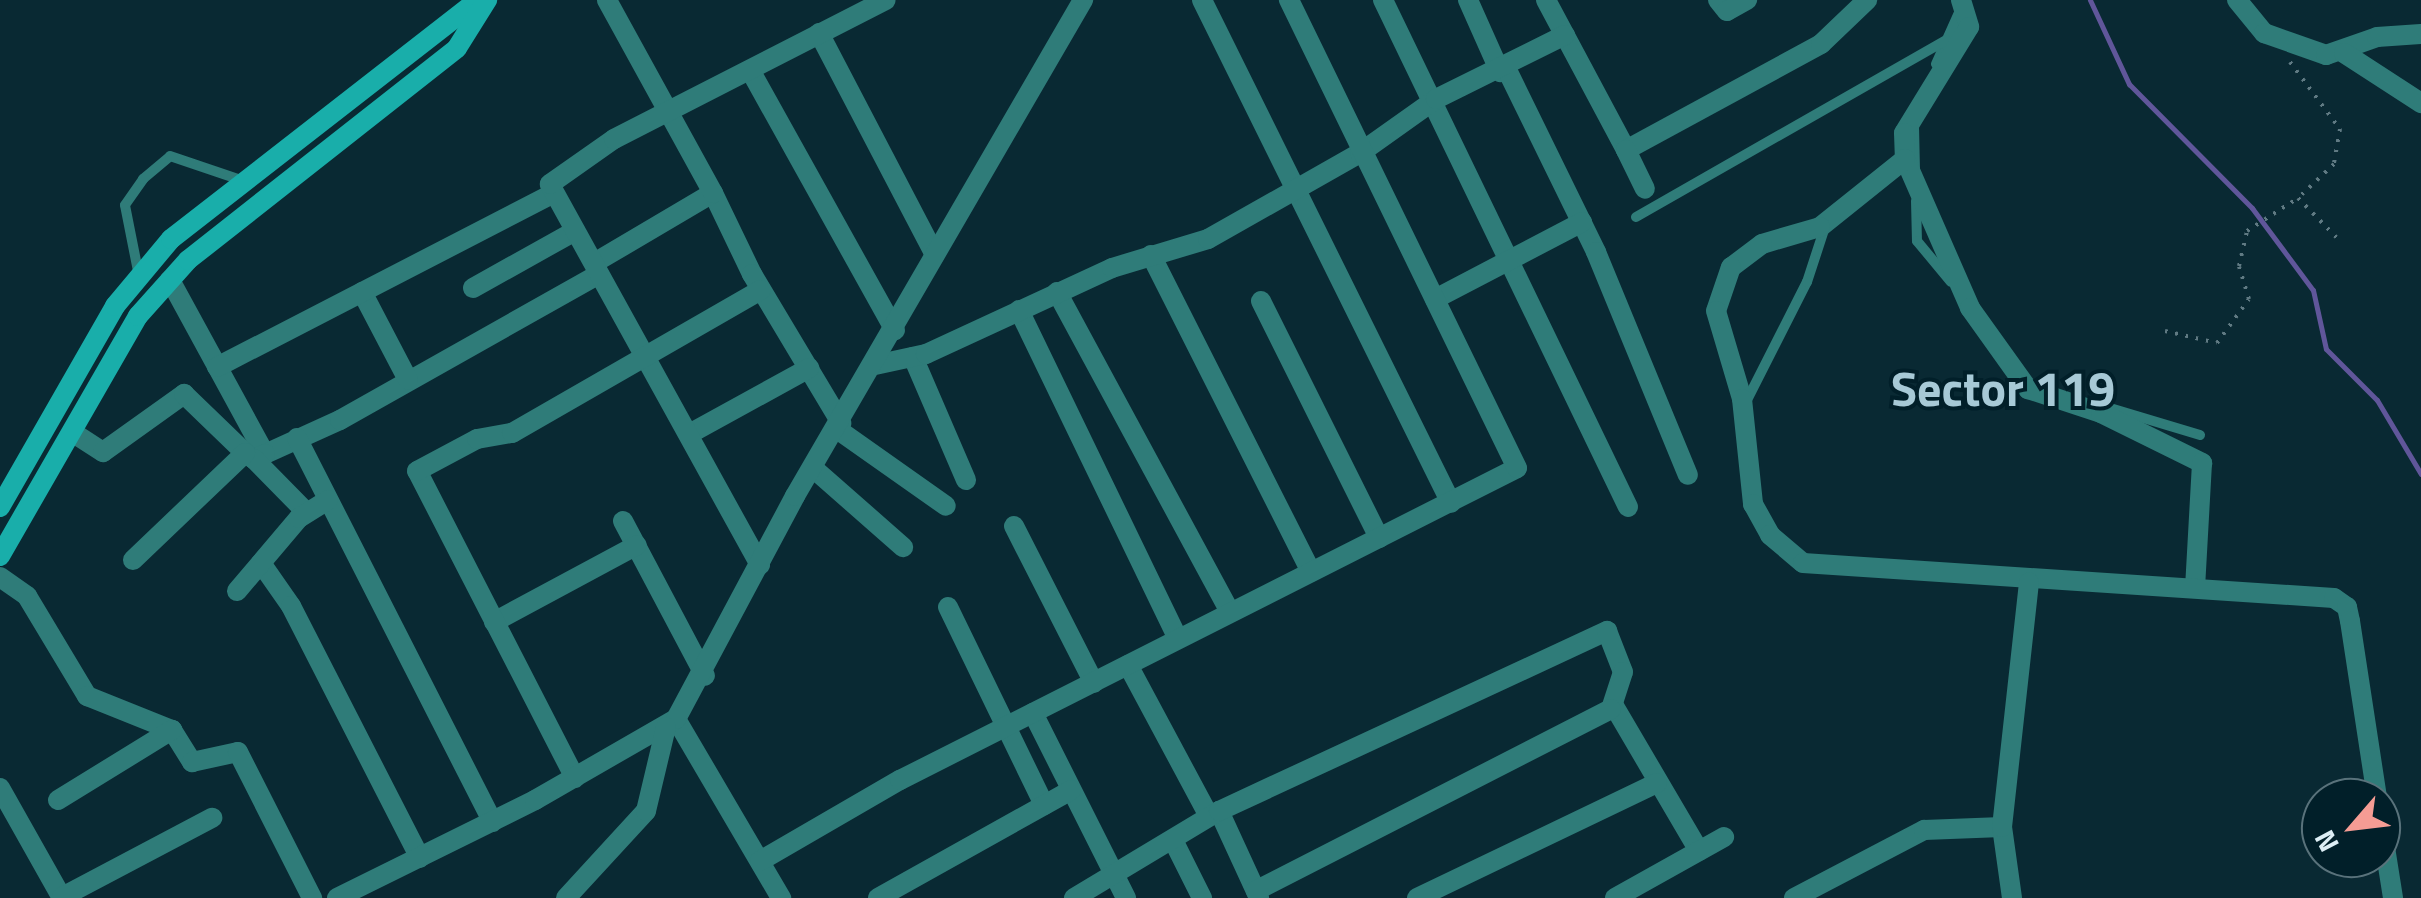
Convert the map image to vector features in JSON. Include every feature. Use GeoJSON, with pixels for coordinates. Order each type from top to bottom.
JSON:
{"type":"FeatureCollection","features":[{"type":"Feature","properties":{"kind":"main road"},"geometry":{"type":"LineString","coordinates":[[0,507],[115,306],[171,239],[478,0]]}},
{"type":"Feature","properties":{"kind":"main road"},"geometry":{"type":"LineString","coordinates":[[0,556],[138,316],[170,280],[457,48],[487,0]]}},
{"type":"Feature","properties":{"kind":"street"},"geometry":{"type":"LineString","coordinates":[[607,0],[671,112],[761,290],[839,426],[946,506]]}},
{"type":"Feature","properties":{"kind":"street"},"geometry":{"type":"LineString","coordinates":[[760,565],[691,433],[550,184],[671,112],[886,0]]}},
{"type":"Feature","properties":{"kind":"street"},"geometry":{"type":"LineString","coordinates":[[566,898],[646,812],[671,723],[704,676],[813,468],[1083,0]]}},
{"type":"Feature","properties":{"kind":"street"},"geometry":{"type":"LineString","coordinates":[[1202,0],[1451,502]]}},
{"type":"Feature","properties":{"kind":"street"},"geometry":{"type":"LineString","coordinates":[[760,861],[900,780],[1518,466],[1360,153],[1289,0]]}},
{"type":"Feature","properties":{"kind":"street"},"geometry":{"type":"LineString","coordinates":[[1382,0],[1513,258],[1628,507]]}},
{"type":"Feature","properties":{"kind":"street"},"geometry":{"type":"LineString","coordinates":[[1468,0],[1582,222],[1688,475]]}},
{"type":"Feature","properties":{"kind":"street"},"geometry":{"type":"LineString","coordinates":[[1546,0],[1645,189]]}},
{"type":"Feature","properties":{"kind":"street"},"geometry":{"type":"LineString","coordinates":[[1718,0],[1727,12],[1747,0]]}},
{"type":"Feature","properties":{"kind":"street"},"geometry":{"type":"LineString","coordinates":[[1626,150],[1822,44],[1867,0]]}},
{"type":"Feature","properties":{"kind":"street"},"geometry":{"type":"LineString","coordinates":[[2237,0],[2273,38],[2326,56],[2377,38],[2421,34]]}},
{"type":"Feature","properties":{"kind":"street"},"geometry":{"type":"LineString","coordinates":[[1963,1],[1970,27],[1914,116],[1901,146],[1905,159],[1968,303],[2028,389],[2101,413],[2201,461],[2195,586]]}},
{"type":"Feature","properties":{"kind":"street"},"geometry":{"type":"LineString","coordinates":[[819,33],[935,256]]}},
{"type":"Feature","properties":{"kind":"street"},"geometry":{"type":"LineString","coordinates":[[875,365],[913,357],[1058,292],[1152,255],[1208,239],[1360,153],[1432,102],[1503,70],[1565,35]]}},
{"type":"Feature","properties":{"kind":"street"},"geometry":{"type":"LineString","coordinates":[[2344,52],[2421,103]]}},
{"type":"Feature","properties":{"kind":"street"},"geometry":{"type":"LineString","coordinates":[[750,70],[895,330]]}},
{"type":"Feature","properties":{"kind":"street"},"geometry":{"type":"LineString","coordinates":[[1905,159],[1828,220],[1762,244],[1730,267],[1716,312],[1742,409],[1752,504],[1770,536],[1803,563],[2029,582],[2318,594],[2347,607],[2374,778]]}},
{"type":"Feature","properties":{"kind":"street"},"geometry":{"type":"LineString","coordinates":[[217,367],[554,193]]}},
{"type":"Feature","properties":{"kind":"street"},"geometry":{"type":"LineString","coordinates":[[133,560],[255,455],[297,438],[408,380],[596,269],[712,193]]}},
{"type":"Feature","properties":{"kind":"street"},"geometry":{"type":"LineString","coordinates":[[1435,298],[1582,222]]}},
{"type":"Feature","properties":{"kind":"street"},"geometry":{"type":"LineString","coordinates":[[472,288],[576,231]]}},
{"type":"Feature","properties":{"kind":"street"},"geometry":{"type":"LineString","coordinates":[[1152,255],[1311,572]]}},
{"type":"Feature","properties":{"kind":"street"},"geometry":{"type":"LineString","coordinates":[[170,280],[217,367],[255,455]]}},
{"type":"Feature","properties":{"kind":"street"},"geometry":{"type":"LineString","coordinates":[[575,778],[417,470],[477,439],[512,433],[643,354],[761,290]]}},
{"type":"Feature","properties":{"kind":"street"},"geometry":{"type":"LineString","coordinates":[[362,292],[408,380]]}},
{"type":"Feature","properties":{"kind":"street"},"geometry":{"type":"LineString","coordinates":[[1058,292],[1230,612]]}},
{"type":"Feature","properties":{"kind":"street"},"geometry":{"type":"LineString","coordinates":[[1262,301],[1378,538]]}},
{"type":"Feature","properties":{"kind":"street"},"geometry":{"type":"LineString","coordinates":[[1019,310],[1178,639]]}},
{"type":"Feature","properties":{"kind":"street"},"geometry":{"type":"LineString","coordinates":[[913,357],[966,480]]}},
{"type":"Feature","properties":{"kind":"street"},"geometry":{"type":"LineString","coordinates":[[691,433],[809,368]]}},
{"type":"Feature","properties":{"kind":"street"},"geometry":{"type":"LineString","coordinates":[[72,432],[103,452],[184,394],[255,455],[306,512]]}},
{"type":"Feature","properties":{"kind":"street"},"geometry":{"type":"LineString","coordinates":[[297,438],[492,822]]}},
{"type":"Feature","properties":{"kind":"street"},"geometry":{"type":"LineString","coordinates":[[813,468],[902,546]]}},
{"type":"Feature","properties":{"kind":"street"},"geometry":{"type":"LineString","coordinates":[[237,591],[306,512],[328,500]]}},
{"type":"Feature","properties":{"kind":"street"},"geometry":{"type":"LineString","coordinates":[[624,522],[704,676]]}},
{"type":"Feature","properties":{"kind":"street"},"geometry":{"type":"LineString","coordinates":[[1014,526],[1094,683]]}},
{"type":"Feature","properties":{"kind":"street"},"geometry":{"type":"LineString","coordinates":[[494,622],[637,545]]}},
{"type":"Feature","properties":{"kind":"street"},"geometry":{"type":"LineString","coordinates":[[261,562],[291,606],[420,858]]}},
{"type":"Feature","properties":{"kind":"street"},"geometry":{"type":"LineString","coordinates":[[0,576],[27,596],[82,693],[172,730],[192,762],[240,754],[312,898]]}},
{"type":"Feature","properties":{"kind":"street"},"geometry":{"type":"LineString","coordinates":[[2012,898],[2002,827],[2029,582]]}},
{"type":"Feature","properties":{"kind":"street"},"geometry":{"type":"LineString","coordinates":[[948,606],[1044,805]]}},
{"type":"Feature","properties":{"kind":"street"},"geometry":{"type":"LineString","coordinates":[[1074,898],[1214,814],[1601,629],[1622,663],[1614,706],[1699,851]]}},
{"type":"Feature","properties":{"kind":"street"},"geometry":{"type":"LineString","coordinates":[[1128,665],[1257,895],[1614,706]]}},
{"type":"Feature","properties":{"kind":"street"},"geometry":{"type":"LineString","coordinates":[[1033,713],[1126,898]]}},
{"type":"Feature","properties":{"kind":"street"},"geometry":{"type":"LineString","coordinates":[[337,898],[492,822],[671,723]]}},
{"type":"Feature","properties":{"kind":"street"},"geometry":{"type":"LineString","coordinates":[[671,723],[781,898]]}},
{"type":"Feature","properties":{"kind":"street"},"geometry":{"type":"LineString","coordinates":[[58,800],[172,730]]}},
{"type":"Feature","properties":{"kind":"street"},"geometry":{"type":"LineString","coordinates":[[1417,898],[1657,783]]}},
{"type":"Feature","properties":{"kind":"street"},"geometry":{"type":"LineString","coordinates":[[0,788],[62,898],[212,818]]}},
{"type":"Feature","properties":{"kind":"street"},"geometry":{"type":"LineString","coordinates":[[878,898],[1072,790]]}},
{"type":"Feature","properties":{"kind":"street"},"geometry":{"type":"LineString","coordinates":[[1794,898],[1924,830],[2002,827]]}},
{"type":"Feature","properties":{"kind":"street"},"geometry":{"type":"LineString","coordinates":[[1615,898],[1724,838]]}},
{"type":"Feature","properties":{"kind":"street"},"geometry":{"type":"LineString","coordinates":[[1173,840],[1202,898]]}},
{"type":"Feature","properties":{"kind":"street"},"geometry":{"type":"LineString","coordinates":[[381,877],[392,898]]}},
{"type":"Feature","properties":{"kind":"lane"},"geometry":{"type":"LineString","coordinates":[[1916,183],[1914,116],[1963,1]]}},
{"type":"Feature","properties":{"kind":"lane"},"geometry":{"type":"LineString","coordinates":[[1636,217],[1947,40]]}},
{"type":"Feature","properties":{"kind":"lane"},"geometry":{"type":"LineString","coordinates":[[139,277],[125,205],[142,180],[170,156],[244,180]]}},
{"type":"Feature","properties":{"kind":"lane"},"geometry":{"type":"LineString","coordinates":[[1742,409],[1807,282],[1828,220]]}},
{"type":"Feature","properties":{"kind":"lane"},"geometry":{"type":"LineString","coordinates":[[1968,303],[2035,386],[2200,435]]}},
{"type":"Feature","properties":{"kind":"path"},"geometry":{"type":"LineString","coordinates":[[2165,331],[2217,342],[2249,299],[2239,266],[2247,231],[2298,198],[2334,164],[2340,129],[2273,38]]}},
{"type":"Feature","properties":{"kind":"path"},"geometry":{"type":"LineString","coordinates":[[2298,198],[2341,242]]}},
{"type":"Feature","properties":{"kind":"waterway"},"geometry":{"type":"LineString","coordinates":[[2090,0],[2129,84],[2252,208],[2313,290],[2326,349],[2377,400],[2421,474]]}},
{"type":"Feature","properties":{"kind":"district","name":"Sector 119"},"geometry":{"type":"Point","coordinates":[2003,389]}}]}
